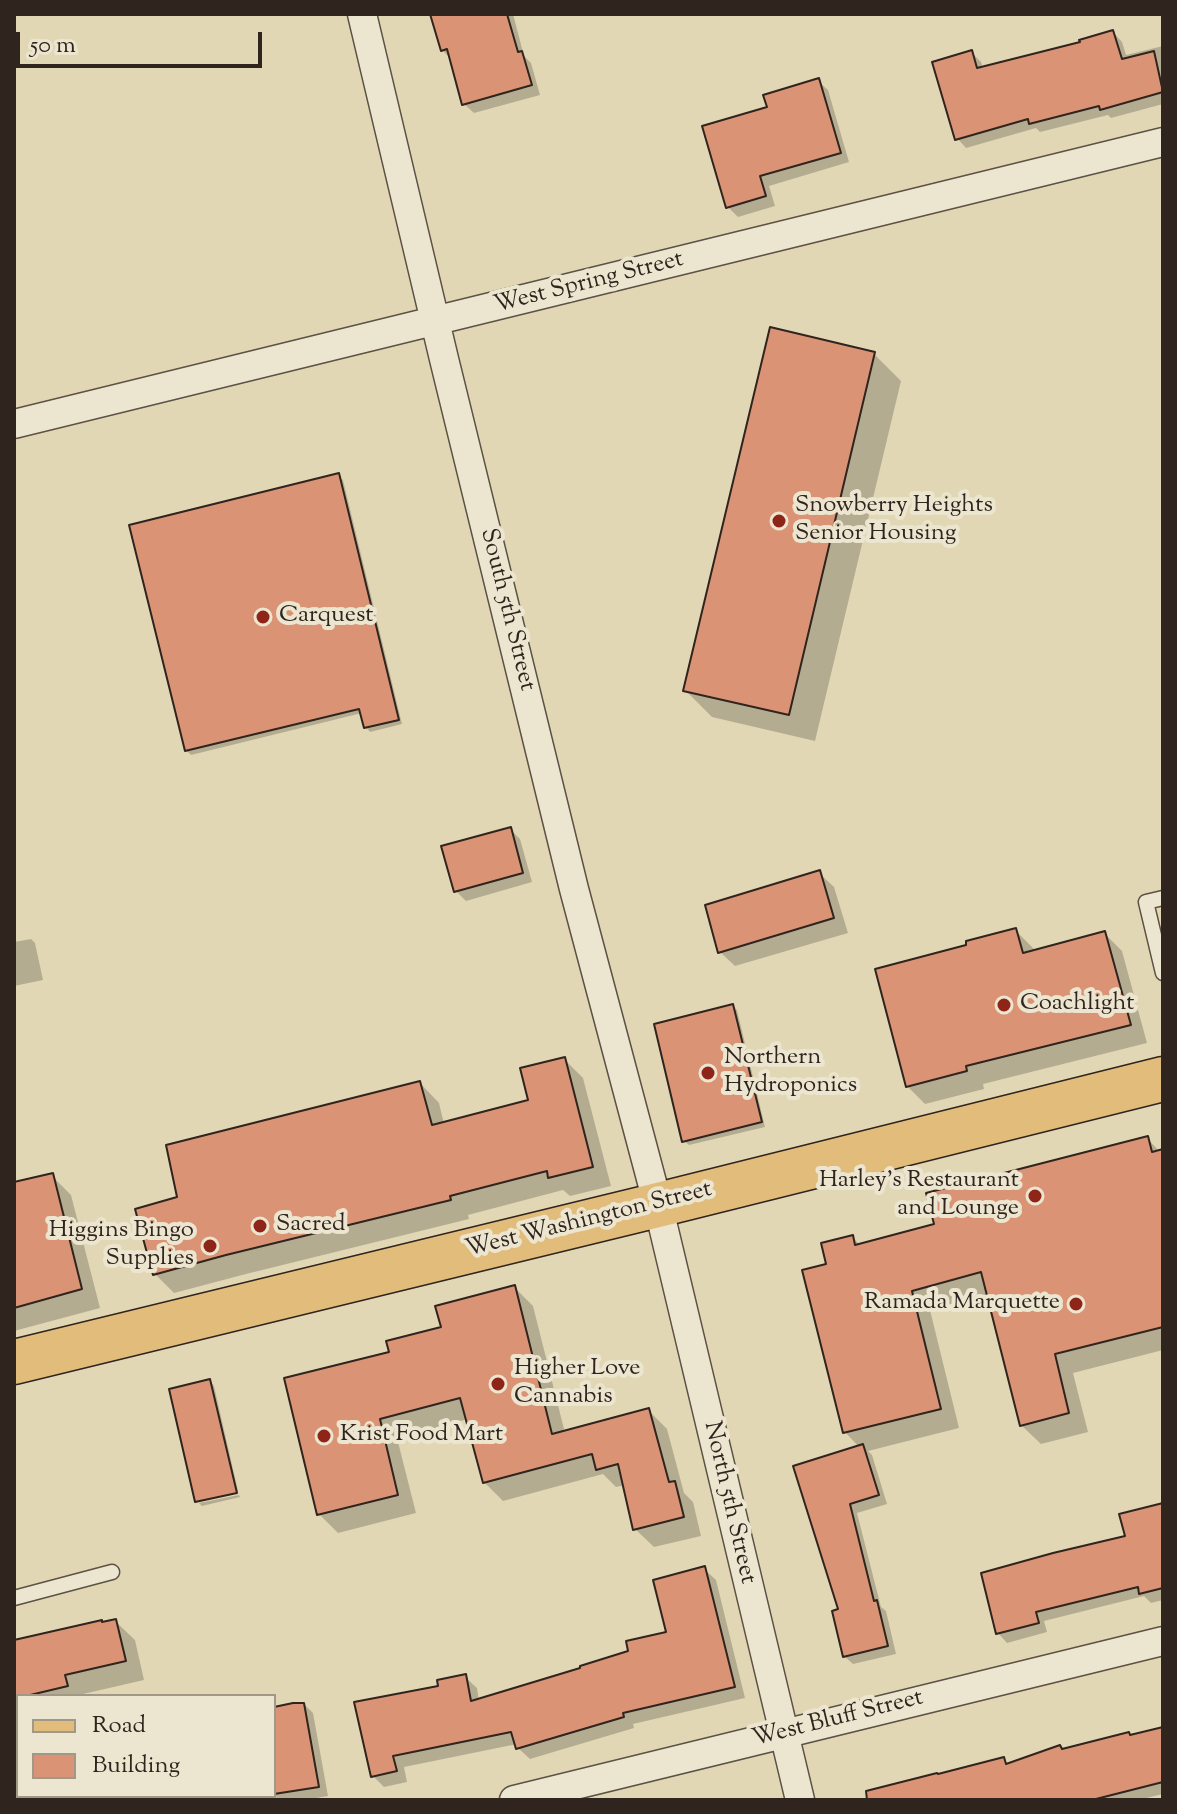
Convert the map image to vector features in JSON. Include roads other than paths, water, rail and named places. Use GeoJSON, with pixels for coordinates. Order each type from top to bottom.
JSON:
{"type":"FeatureCollection","features":[{"type":"Feature","properties":{"kind":"main road","name":"West Washington Street"},"geometry":{"type":"LineString","coordinates":[[14,1362],[1163,1079]]}},
{"type":"Feature","properties":{"kind":"street","name":"South 5th Street"},"geometry":{"type":"LineString","coordinates":[[362,14],[571,874],[658,1205]]}},
{"type":"Feature","properties":{"kind":"street","name":"West Spring Street"},"geometry":{"type":"LineString","coordinates":[[14,424],[1163,142]]}},
{"type":"Feature","properties":{"kind":"street","name":"North 5th Street"},"geometry":{"type":"LineString","coordinates":[[658,1205],[800,1800]]}},
{"type":"Feature","properties":{"kind":"street","name":"West Bluff Street"},"geometry":{"type":"LineString","coordinates":[[514,1800],[1163,1641]]}},
{"type":"Feature","properties":{"kind":"lane"},"geometry":{"type":"LineString","coordinates":[[1163,898],[1146,902],[1163,973]]}},
{"type":"Feature","properties":{"kind":"lane"},"geometry":{"type":"LineString","coordinates":[[14,1598],[112,1572]]}},
{"type":"Feature","properties":{"kind":"place","name":"Snowberry Heights Senior Housing"},"geometry":{"type":"Point","coordinates":[779,521]}},
{"type":"Feature","properties":{"kind":"place","name":"Carquest"},"geometry":{"type":"Point","coordinates":[263,617]}},
{"type":"Feature","properties":{"kind":"place","name":"Coachlight"},"geometry":{"type":"Point","coordinates":[1004,1005]}},
{"type":"Feature","properties":{"kind":"place","name":"Northern Hydroponics"},"geometry":{"type":"Point","coordinates":[708,1073]}},
{"type":"Feature","properties":{"kind":"place","name":"Harley's Restaurant and Lounge"},"geometry":{"type":"Point","coordinates":[1035,1196]}},
{"type":"Feature","properties":{"kind":"place","name":"Sacred"},"geometry":{"type":"Point","coordinates":[260,1226]}},
{"type":"Feature","properties":{"kind":"place","name":"Higgins Bingo Supplies"},"geometry":{"type":"Point","coordinates":[210,1246]}},
{"type":"Feature","properties":{"kind":"place","name":"Ramada Marquette"},"geometry":{"type":"Point","coordinates":[1076,1304]}},
{"type":"Feature","properties":{"kind":"place","name":"Higher Love Cannabis"},"geometry":{"type":"Point","coordinates":[498,1384]}},
{"type":"Feature","properties":{"kind":"place","name":"Krist Food Mart"},"geometry":{"type":"Point","coordinates":[324,1436]}}]}
